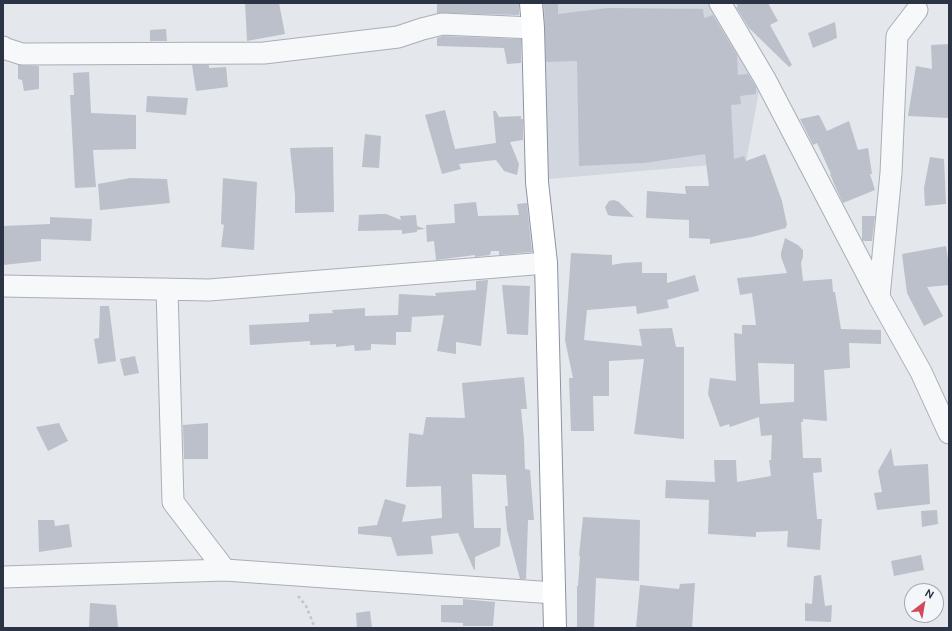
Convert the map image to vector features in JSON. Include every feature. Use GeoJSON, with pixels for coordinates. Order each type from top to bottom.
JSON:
{"type":"FeatureCollection","features":[{"type":"Feature","properties":{"kind":"highway"},"geometry":{"type":"LineString","coordinates":[[531,3],[537,182],[546,263],[555,628]]}},
{"type":"Feature","properties":{"kind":"street"},"geometry":{"type":"LineString","coordinates":[[720,3],[765,79],[920,372],[949,433]]}},
{"type":"Feature","properties":{"kind":"street"},"geometry":{"type":"LineString","coordinates":[[879,297],[891,173],[897,36],[917,10]]}},
{"type":"Feature","properties":{"kind":"street"},"geometry":{"type":"LineString","coordinates":[[3,47],[22,54],[264,54],[398,37],[442,24],[533,28]]}},
{"type":"Feature","properties":{"kind":"street"},"geometry":{"type":"LineString","coordinates":[[3,286],[209,290],[546,263]]}},
{"type":"Feature","properties":{"kind":"street"},"geometry":{"type":"LineString","coordinates":[[167,289],[173,502],[225,570]]}},
{"type":"Feature","properties":{"kind":"street"},"geometry":{"type":"LineString","coordinates":[[3,577],[225,570],[554,593]]}},
{"type":"Feature","properties":{"kind":"path"},"geometry":{"type":"LineString","coordinates":[[280,574],[306,606],[315,628]]}},
{"type":"Feature","properties":{"kind":"shaded area"},"geometry":{"type":"Polygon","coordinates":[[[528,3],[714,3],[761,80],[746,162],[537,180],[528,3]]]}},
{"type":"Feature","properties":{"kind":"building"},"geometry":{"type":"Polygon","coordinates":[[[245,3],[279,3],[285,34],[247,41],[245,3]]]}},
{"type":"Feature","properties":{"kind":"building"},"geometry":{"type":"Polygon","coordinates":[[[437,3],[519,3],[519,15],[437,13],[437,3]]]}},
{"type":"Feature","properties":{"kind":"building"},"geometry":{"type":"Polygon","coordinates":[[[544,3],[558,3],[558,14],[608,8],[703,9],[704,18],[713,15],[737,55],[738,75],[748,74],[756,87],[756,94],[740,96],[741,104],[731,105],[734,159],[744,156],[746,161],[765,154],[782,201],[787,225],[786,228],[752,237],[710,244],[710,239],[689,238],[689,220],[646,218],[647,191],[686,194],[685,186],[709,186],[705,154],[644,163],[579,166],[577,61],[546,62],[544,3]]]}},
{"type":"Feature","properties":{"kind":"building"},"geometry":{"type":"Polygon","coordinates":[[[736,3],[768,3],[778,21],[770,25],[792,65],[789,67],[749,28],[736,7],[738,7],[736,3]]]}},
{"type":"Feature","properties":{"kind":"building"},"geometry":{"type":"Polygon","coordinates":[[[835,22],[837,38],[813,48],[808,33],[835,22]]]}},
{"type":"Feature","properties":{"kind":"building"},"geometry":{"type":"Polygon","coordinates":[[[166,29],[167,41],[150,41],[150,30],[166,29]]]}},
{"type":"Feature","properties":{"kind":"building"},"geometry":{"type":"Polygon","coordinates":[[[443,36],[521,39],[521,63],[507,64],[504,48],[437,46],[437,38],[443,36]]]}},
{"type":"Feature","properties":{"kind":"building"},"geometry":{"type":"Polygon","coordinates":[[[949,44],[949,118],[908,116],[916,66],[932,69],[931,45],[949,44]]]}},
{"type":"Feature","properties":{"kind":"building"},"geometry":{"type":"Polygon","coordinates":[[[18,65],[39,66],[39,89],[24,91],[22,80],[18,79],[18,65]]]}},
{"type":"Feature","properties":{"kind":"building"},"geometry":{"type":"Polygon","coordinates":[[[192,65],[209,65],[209,68],[226,67],[228,87],[196,91],[192,65]]]}},
{"type":"Feature","properties":{"kind":"building"},"geometry":{"type":"Polygon","coordinates":[[[89,72],[91,113],[136,115],[136,149],[93,150],[96,187],[75,188],[70,95],[74,95],[73,73],[89,72]]]}},
{"type":"Feature","properties":{"kind":"building"},"geometry":{"type":"Polygon","coordinates":[[[147,96],[188,98],[186,115],[146,112],[147,96]]]}},
{"type":"Feature","properties":{"kind":"building"},"geometry":{"type":"Polygon","coordinates":[[[445,110],[455,149],[496,143],[493,111],[496,111],[499,117],[521,116],[521,119],[523,119],[523,140],[510,142],[519,164],[517,175],[504,171],[496,160],[459,164],[461,169],[442,174],[425,115],[445,110]]]}},
{"type":"Feature","properties":{"kind":"building"},"geometry":{"type":"Polygon","coordinates":[[[819,115],[827,131],[849,121],[858,150],[868,148],[872,174],[870,174],[875,190],[843,203],[817,143],[813,145],[800,119],[819,115]]]}},
{"type":"Feature","properties":{"kind":"building"},"geometry":{"type":"Polygon","coordinates":[[[365,134],[381,136],[379,168],[362,167],[365,134]]]}},
{"type":"Feature","properties":{"kind":"building"},"geometry":{"type":"Polygon","coordinates":[[[333,147],[334,212],[295,213],[295,195],[290,148],[333,147]]]}},
{"type":"Feature","properties":{"kind":"building"},"geometry":{"type":"Polygon","coordinates":[[[930,157],[944,159],[946,204],[925,206],[924,188],[930,157]]]}},
{"type":"Feature","properties":{"kind":"building"},"geometry":{"type":"Polygon","coordinates":[[[130,178],[167,179],[170,203],[100,210],[98,184],[130,178]]]}},
{"type":"Feature","properties":{"kind":"building"},"geometry":{"type":"Polygon","coordinates":[[[223,178],[257,182],[254,250],[221,247],[224,225],[221,224],[223,178]]]}},
{"type":"Feature","properties":{"kind":"building"},"geometry":{"type":"Polygon","coordinates":[[[614,200],[619,202],[634,217],[608,215],[605,207],[609,201],[614,200]]]}},
{"type":"Feature","properties":{"kind":"building"},"geometry":{"type":"Polygon","coordinates":[[[476,202],[478,216],[519,215],[517,204],[527,203],[532,252],[499,255],[499,251],[491,251],[490,255],[475,257],[475,255],[436,260],[434,241],[427,242],[426,225],[455,223],[454,204],[476,202]]]}},
{"type":"Feature","properties":{"kind":"building"},"geometry":{"type":"Polygon","coordinates":[[[386,214],[401,220],[400,216],[416,215],[417,226],[425,229],[417,230],[417,232],[402,234],[402,230],[358,231],[359,215],[386,214]]]}},
{"type":"Feature","properties":{"kind":"building"},"geometry":{"type":"Polygon","coordinates":[[[862,216],[875,216],[872,241],[862,240],[862,216]]]}},
{"type":"Feature","properties":{"kind":"building"},"geometry":{"type":"Polygon","coordinates":[[[50,217],[92,219],[91,241],[41,239],[41,261],[3,265],[3,226],[50,224],[50,217]]]}},
{"type":"Feature","properties":{"kind":"building"},"geometry":{"type":"Polygon","coordinates":[[[785,238],[798,245],[803,250],[801,263],[803,281],[832,279],[833,292],[835,292],[841,329],[881,330],[881,344],[849,343],[850,368],[824,370],[827,421],[803,419],[803,422],[801,422],[803,458],[821,458],[822,472],[813,473],[817,519],[822,519],[820,550],[787,547],[788,531],[756,532],[756,537],[708,534],[709,500],[665,498],[666,480],[715,482],[714,460],[736,460],[737,482],[771,476],[769,460],[771,460],[772,435],[761,436],[759,417],[730,427],[729,424],[720,427],[708,394],[710,378],[736,381],[734,333],[742,334],[742,325],[756,325],[752,293],[740,295],[737,278],[787,273],[781,253],[785,238]],[[758,363],[760,404],[794,402],[794,364],[758,363]]]}},
{"type":"Feature","properties":{"kind":"building"},"geometry":{"type":"Polygon","coordinates":[[[946,246],[949,266],[949,285],[927,287],[943,316],[924,326],[907,293],[902,254],[946,246]]]}},
{"type":"Feature","properties":{"kind":"building"},"geometry":{"type":"Polygon","coordinates":[[[571,253],[612,255],[612,265],[642,262],[642,273],[667,273],[667,283],[695,275],[699,291],[667,300],[669,308],[637,314],[636,306],[587,310],[584,340],[642,346],[639,329],[672,328],[676,347],[684,347],[684,439],[634,434],[644,359],[609,361],[609,396],[593,396],[594,431],[571,431],[569,378],[573,378],[565,340],[571,253]]]}},
{"type":"Feature","properties":{"kind":"building"},"geometry":{"type":"Polygon","coordinates":[[[488,280],[481,346],[456,342],[456,354],[437,351],[444,315],[412,317],[411,332],[396,332],[396,345],[371,344],[371,350],[355,351],[354,345],[336,347],[336,344],[310,345],[310,341],[250,345],[249,325],[309,322],[309,314],[333,313],[332,310],[365,308],[365,316],[398,315],[399,294],[436,296],[435,293],[476,290],[476,281],[488,280]]]}},
{"type":"Feature","properties":{"kind":"building"},"geometry":{"type":"Polygon","coordinates":[[[502,285],[530,286],[528,335],[507,334],[502,285]]]}},
{"type":"Feature","properties":{"kind":"building"},"geometry":{"type":"Polygon","coordinates":[[[100,306],[109,306],[116,361],[98,364],[94,339],[99,338],[100,306]]]}},
{"type":"Feature","properties":{"kind":"building"},"geometry":{"type":"Polygon","coordinates":[[[135,356],[139,373],[124,376],[120,359],[135,356]]]}},
{"type":"Feature","properties":{"kind":"building"},"geometry":{"type":"Polygon","coordinates":[[[524,377],[527,409],[521,409],[525,469],[530,470],[534,520],[528,520],[526,579],[520,579],[507,530],[505,506],[508,506],[506,475],[472,474],[474,528],[501,528],[500,546],[475,557],[474,570],[458,533],[431,536],[433,554],[397,556],[391,537],[358,534],[358,527],[377,525],[385,499],[406,505],[402,522],[442,518],[441,486],[406,487],[409,433],[423,435],[426,417],[465,418],[462,383],[524,377]]]}},
{"type":"Feature","properties":{"kind":"building"},"geometry":{"type":"Polygon","coordinates":[[[59,423],[68,441],[48,451],[36,427],[59,423]]]}},
{"type":"Feature","properties":{"kind":"building"},"geometry":{"type":"Polygon","coordinates":[[[208,423],[208,459],[184,459],[183,425],[208,423]]]}},
{"type":"Feature","properties":{"kind":"building"},"geometry":{"type":"Polygon","coordinates":[[[891,448],[894,466],[928,464],[930,504],[877,510],[874,493],[882,492],[878,471],[891,448]]]}},
{"type":"Feature","properties":{"kind":"building"},"geometry":{"type":"Polygon","coordinates":[[[937,510],[938,524],[922,527],[921,511],[937,510]]]}},
{"type":"Feature","properties":{"kind":"building"},"geometry":{"type":"Polygon","coordinates":[[[583,517],[640,520],[639,581],[596,578],[594,628],[577,628],[577,586],[583,517]]]}},
{"type":"Feature","properties":{"kind":"building"},"geometry":{"type":"Polygon","coordinates":[[[38,520],[54,520],[55,526],[69,524],[72,547],[39,552],[38,520]]]}},
{"type":"Feature","properties":{"kind":"building"},"geometry":{"type":"Polygon","coordinates":[[[921,555],[924,570],[894,576],[891,561],[921,555]]]}},
{"type":"Feature","properties":{"kind":"building"},"geometry":{"type":"Polygon","coordinates":[[[821,575],[825,606],[832,605],[831,622],[805,621],[805,603],[812,604],[814,576],[821,575]]]}},
{"type":"Feature","properties":{"kind":"building"},"geometry":{"type":"Polygon","coordinates":[[[695,583],[692,628],[636,628],[640,585],[679,589],[680,584],[695,583]]]}},
{"type":"Feature","properties":{"kind":"building"},"geometry":{"type":"Polygon","coordinates":[[[463,599],[495,602],[493,626],[463,626],[463,623],[441,622],[441,605],[463,605],[463,599]]]}},
{"type":"Feature","properties":{"kind":"building"},"geometry":{"type":"Polygon","coordinates":[[[90,603],[116,605],[118,628],[89,628],[90,603]]]}},
{"type":"Feature","properties":{"kind":"building"},"geometry":{"type":"Polygon","coordinates":[[[370,611],[372,628],[357,628],[356,613],[370,611]]]}}]}
